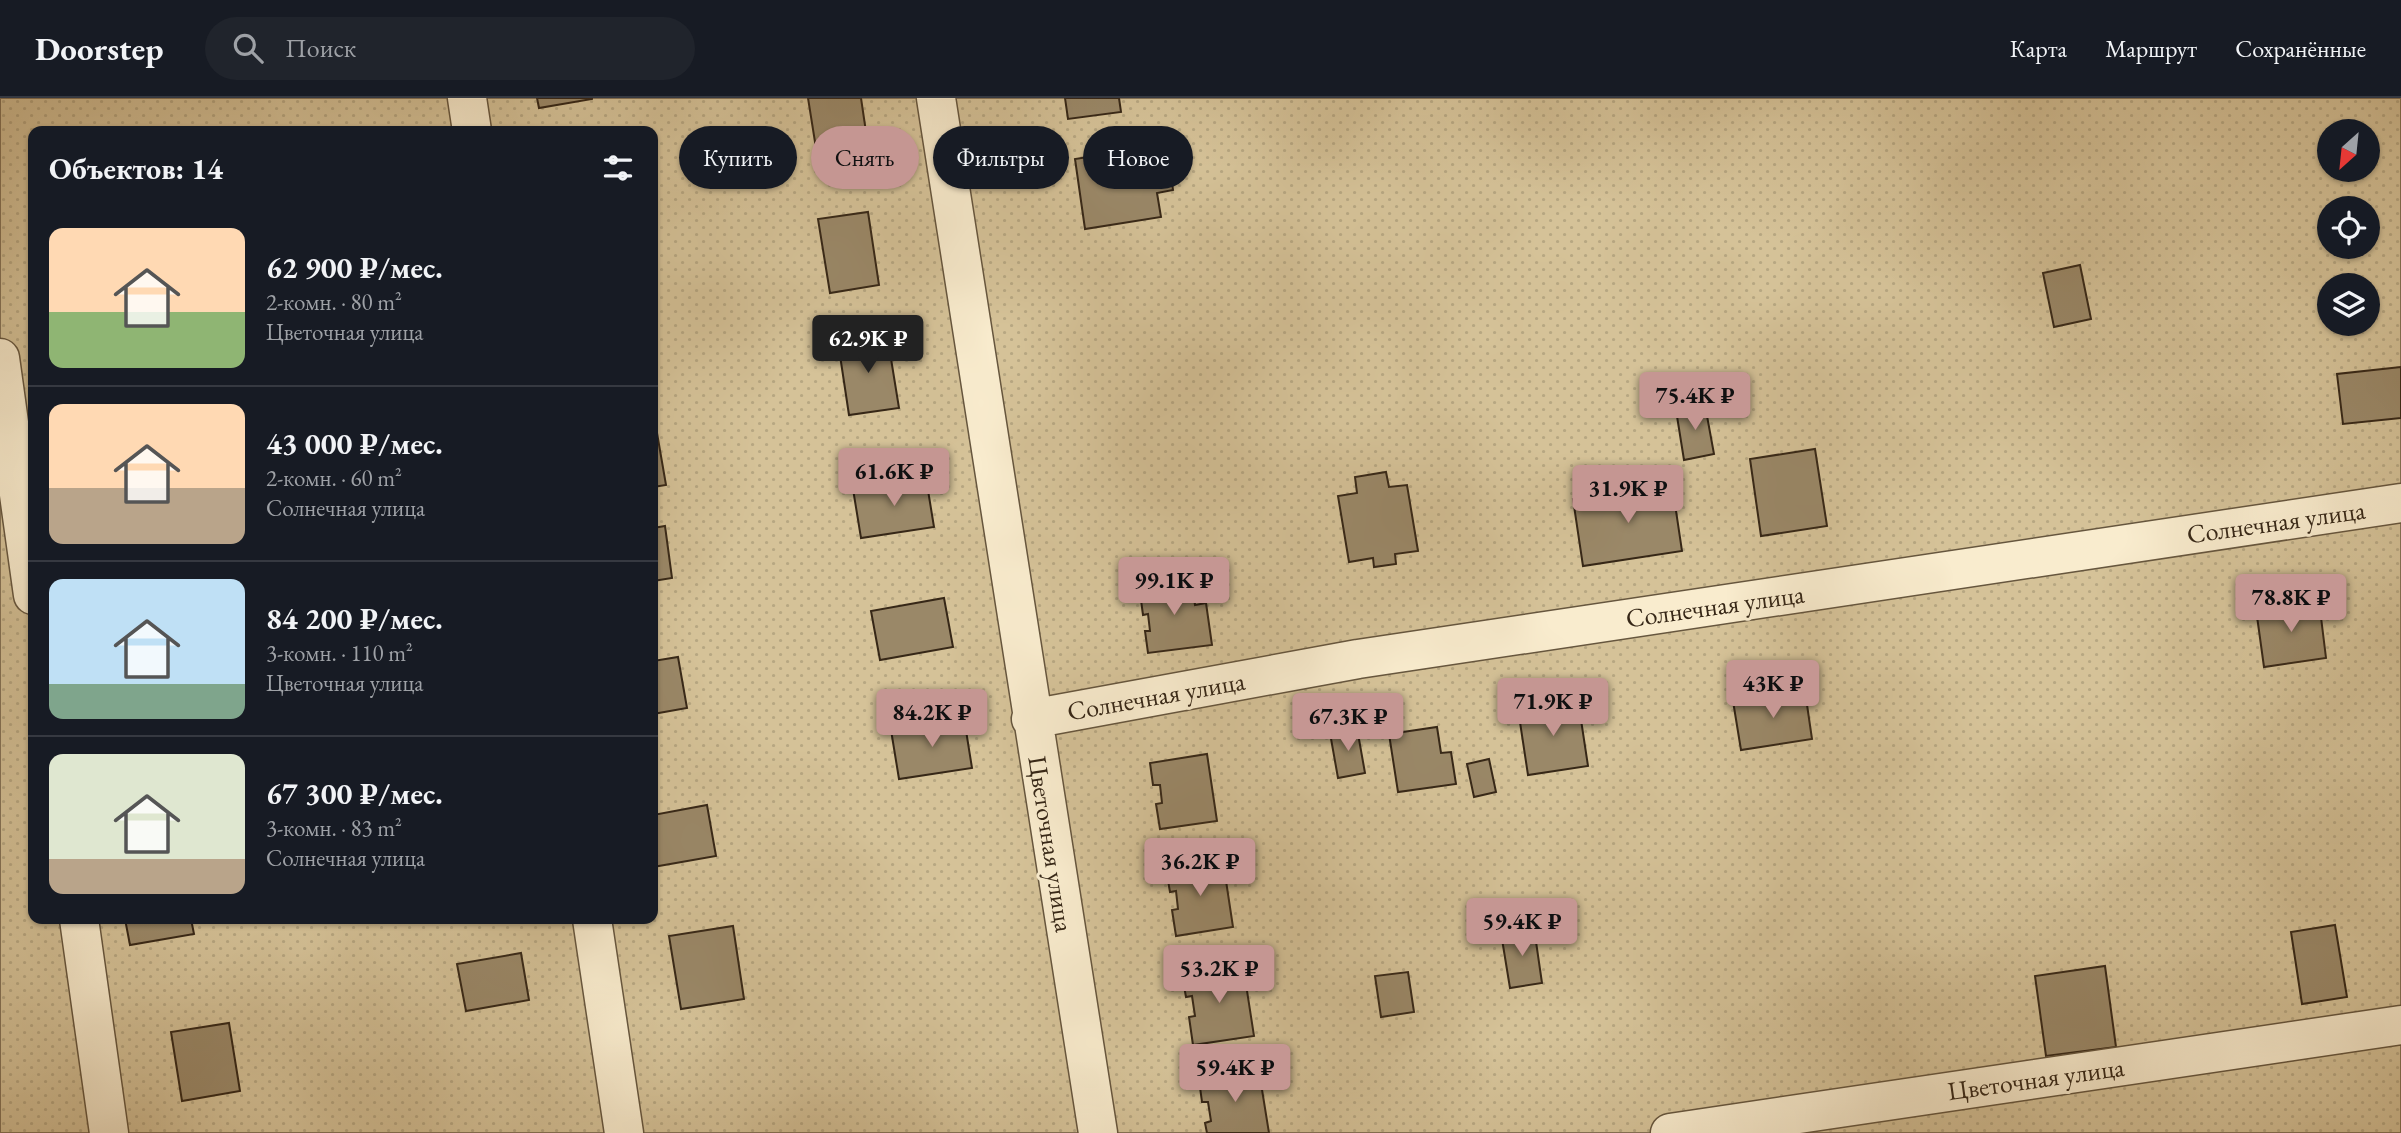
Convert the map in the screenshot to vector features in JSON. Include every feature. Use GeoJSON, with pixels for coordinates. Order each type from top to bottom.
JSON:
{"type":"FeatureCollection","features":[{"type":"Feature","properties":{"kind":"street"},"geometry":{"type":"LineString","coordinates":[[467,98],[471,126]]}},
{"type":"Feature","properties":{"kind":"street","name":"Цветочная улица"},"geometry":{"type":"LineString","coordinates":[[936,98],[1031,719],[1098,1133]]}},
{"type":"Feature","properties":{"kind":"street"},"geometry":{"type":"LineString","coordinates":[[0,358],[28,560]]}},
{"type":"Feature","properties":{"kind":"street","name":"Солнечная улица"},"geometry":{"type":"LineString","coordinates":[[1031,719],[1358,659],[2401,503]]}},
{"type":"Feature","properties":{"kind":"street"},"geometry":{"type":"LineString","coordinates":[[80,924],[108,1133]]}},
{"type":"Feature","properties":{"kind":"street"},"geometry":{"type":"LineString","coordinates":[[593,924],[624,1133]]}},
{"type":"Feature","properties":{"kind":"street","name":"Цветочная улица"},"geometry":{"type":"LineString","coordinates":[[1670,1133],[2401,1026]]}},
{"type":"Feature","properties":{"kind":"shaded area"},"geometry":{"type":"Polygon","coordinates":[[[0,98],[2401,98],[2401,1133],[0,1133],[0,98]]]}},
{"type":"Feature","properties":{"kind":"building"},"geometry":{"type":"Polygon","coordinates":[[[537,98],[592,98],[592,99],[539,108],[537,98]]]}},
{"type":"Feature","properties":{"kind":"building"},"geometry":{"type":"Polygon","coordinates":[[[808,98],[861,98],[865,126],[812,126],[808,98]]]}},
{"type":"Feature","properties":{"kind":"building"},"geometry":{"type":"Polygon","coordinates":[[[1065,98],[1119,98],[1121,112],[1068,119],[1065,98]]]}},
{"type":"Feature","properties":{"kind":"building"},"geometry":{"type":"Polygon","coordinates":[[[1083,158],[1083,189],[1173,189],[1157,193],[1161,217],[1085,229],[1075,159],[1083,158]]]}},
{"type":"Feature","properties":{"kind":"building"},"geometry":{"type":"Polygon","coordinates":[[[868,212],[879,285],[830,293],[818,219],[868,212]]]}},
{"type":"Feature","properties":{"kind":"building"},"geometry":{"type":"Polygon","coordinates":[[[2080,265],[2091,319],[2054,327],[2043,273],[2080,265]]]}},
{"type":"Feature","properties":{"kind":"building"},"geometry":{"type":"Polygon","coordinates":[[[887,334],[899,408],[849,415],[838,342],[887,334]]]}},
{"type":"Feature","properties":{"kind":"building"},"geometry":{"type":"Polygon","coordinates":[[[2401,367],[2401,418],[2343,424],[2337,374],[2401,367]]]}},
{"type":"Feature","properties":{"kind":"building"},"geometry":{"type":"Polygon","coordinates":[[[1705,405],[1714,454],[1684,460],[1676,410],[1705,405]]]}},
{"type":"Feature","properties":{"kind":"building"},"geometry":{"type":"Polygon","coordinates":[[[658,439],[666,485],[658,486],[658,439]]]}},
{"type":"Feature","properties":{"kind":"building"},"geometry":{"type":"Polygon","coordinates":[[[1815,449],[1827,526],[1761,536],[1750,459],[1815,449]]]}},
{"type":"Feature","properties":{"kind":"building"},"geometry":{"type":"Polygon","coordinates":[[[1386,472],[1389,487],[1407,485],[1418,551],[1395,554],[1396,564],[1374,567],[1373,558],[1349,562],[1338,496],[1357,493],[1355,477],[1386,472]]]}},
{"type":"Feature","properties":{"kind":"building"},"geometry":{"type":"Polygon","coordinates":[[[926,478],[934,527],[861,538],[853,489],[926,478]]]}},
{"type":"Feature","properties":{"kind":"building"},"geometry":{"type":"Polygon","coordinates":[[[1672,484],[1682,551],[1583,566],[1573,499],[1672,484]]]}},
{"type":"Feature","properties":{"kind":"building"},"geometry":{"type":"Polygon","coordinates":[[[665,526],[672,578],[658,580],[658,527],[665,526]]]}},
{"type":"Feature","properties":{"kind":"building"},"geometry":{"type":"Polygon","coordinates":[[[1191,578],[1195,605],[1206,603],[1212,645],[1148,653],[1145,631],[1150,631],[1148,614],[1143,615],[1139,585],[1191,578]]]}},
{"type":"Feature","properties":{"kind":"building"},"geometry":{"type":"Polygon","coordinates":[[[944,598],[953,647],[880,660],[871,611],[944,598]]]}},
{"type":"Feature","properties":{"kind":"building"},"geometry":{"type":"Polygon","coordinates":[[[2319,601],[2326,658],[2264,667],[2256,609],[2319,601]]]}},
{"type":"Feature","properties":{"kind":"building"},"geometry":{"type":"Polygon","coordinates":[[[678,657],[687,708],[658,713],[658,660],[678,657]]]}},
{"type":"Feature","properties":{"kind":"building"},"geometry":{"type":"Polygon","coordinates":[[[1805,691],[1812,739],[1741,750],[1733,701],[1805,691]]]}},
{"type":"Feature","properties":{"kind":"building"},"geometry":{"type":"Polygon","coordinates":[[[1578,700],[1588,766],[1528,775],[1518,709],[1578,700]]]}},
{"type":"Feature","properties":{"kind":"building"},"geometry":{"type":"Polygon","coordinates":[[[964,718],[972,768],[899,779],[891,730],[964,718]]]}},
{"type":"Feature","properties":{"kind":"building"},"geometry":{"type":"Polygon","coordinates":[[[1437,727],[1441,753],[1451,752],[1456,784],[1398,792],[1389,734],[1437,727]]]}},
{"type":"Feature","properties":{"kind":"building"},"geometry":{"type":"Polygon","coordinates":[[[1357,728],[1365,773],[1338,778],[1330,733],[1357,728]]]}},
{"type":"Feature","properties":{"kind":"building"},"geometry":{"type":"Polygon","coordinates":[[[1207,754],[1217,821],[1160,829],[1156,804],[1162,803],[1160,785],[1153,785],[1150,763],[1207,754]]]}},
{"type":"Feature","properties":{"kind":"building"},"geometry":{"type":"Polygon","coordinates":[[[1489,759],[1496,792],[1474,797],[1467,764],[1489,759]]]}},
{"type":"Feature","properties":{"kind":"building"},"geometry":{"type":"Polygon","coordinates":[[[707,805],[716,856],[658,866],[658,814],[707,805]]]}},
{"type":"Feature","properties":{"kind":"building"},"geometry":{"type":"Polygon","coordinates":[[[1223,861],[1233,927],[1176,936],[1172,910],[1178,909],[1176,891],[1170,892],[1166,869],[1223,861]]]}},
{"type":"Feature","properties":{"kind":"building"},"geometry":{"type":"Polygon","coordinates":[[[126,924],[192,924],[194,934],[130,945],[126,924]]]}},
{"type":"Feature","properties":{"kind":"building"},"geometry":{"type":"Polygon","coordinates":[[[2335,925],[2347,997],[2302,1004],[2291,932],[2335,925]]]}},
{"type":"Feature","properties":{"kind":"building"},"geometry":{"type":"Polygon","coordinates":[[[733,926],[744,999],[681,1009],[669,936],[733,926]]]}},
{"type":"Feature","properties":{"kind":"building"},"geometry":{"type":"Polygon","coordinates":[[[1534,928],[1542,983],[1510,988],[1501,933],[1534,928]]]}},
{"type":"Feature","properties":{"kind":"building"},"geometry":{"type":"Polygon","coordinates":[[[521,953],[529,1000],[466,1011],[457,964],[521,953]]]}},
{"type":"Feature","properties":{"kind":"building"},"geometry":{"type":"Polygon","coordinates":[[[1243,965],[1254,1036],[1193,1045],[1189,1017],[1195,1016],[1192,996],[1186,997],[1182,975],[1243,965]]]}},
{"type":"Feature","properties":{"kind":"building"},"geometry":{"type":"Polygon","coordinates":[[[2105,966],[2116,1047],[2046,1056],[2035,976],[2105,966]]]}},
{"type":"Feature","properties":{"kind":"building"},"geometry":{"type":"Polygon","coordinates":[[[1408,972],[1414,1012],[1381,1017],[1375,976],[1408,972]]]}},
{"type":"Feature","properties":{"kind":"building"},"geometry":{"type":"Polygon","coordinates":[[[229,1023],[240,1091],[182,1101],[171,1032],[229,1023]]]}},
{"type":"Feature","properties":{"kind":"building"},"geometry":{"type":"Polygon","coordinates":[[[1259,1071],[1269,1133],[1207,1133],[1205,1123],[1211,1121],[1208,1102],[1202,1102],[1199,1080],[1259,1071]]]}}]}
